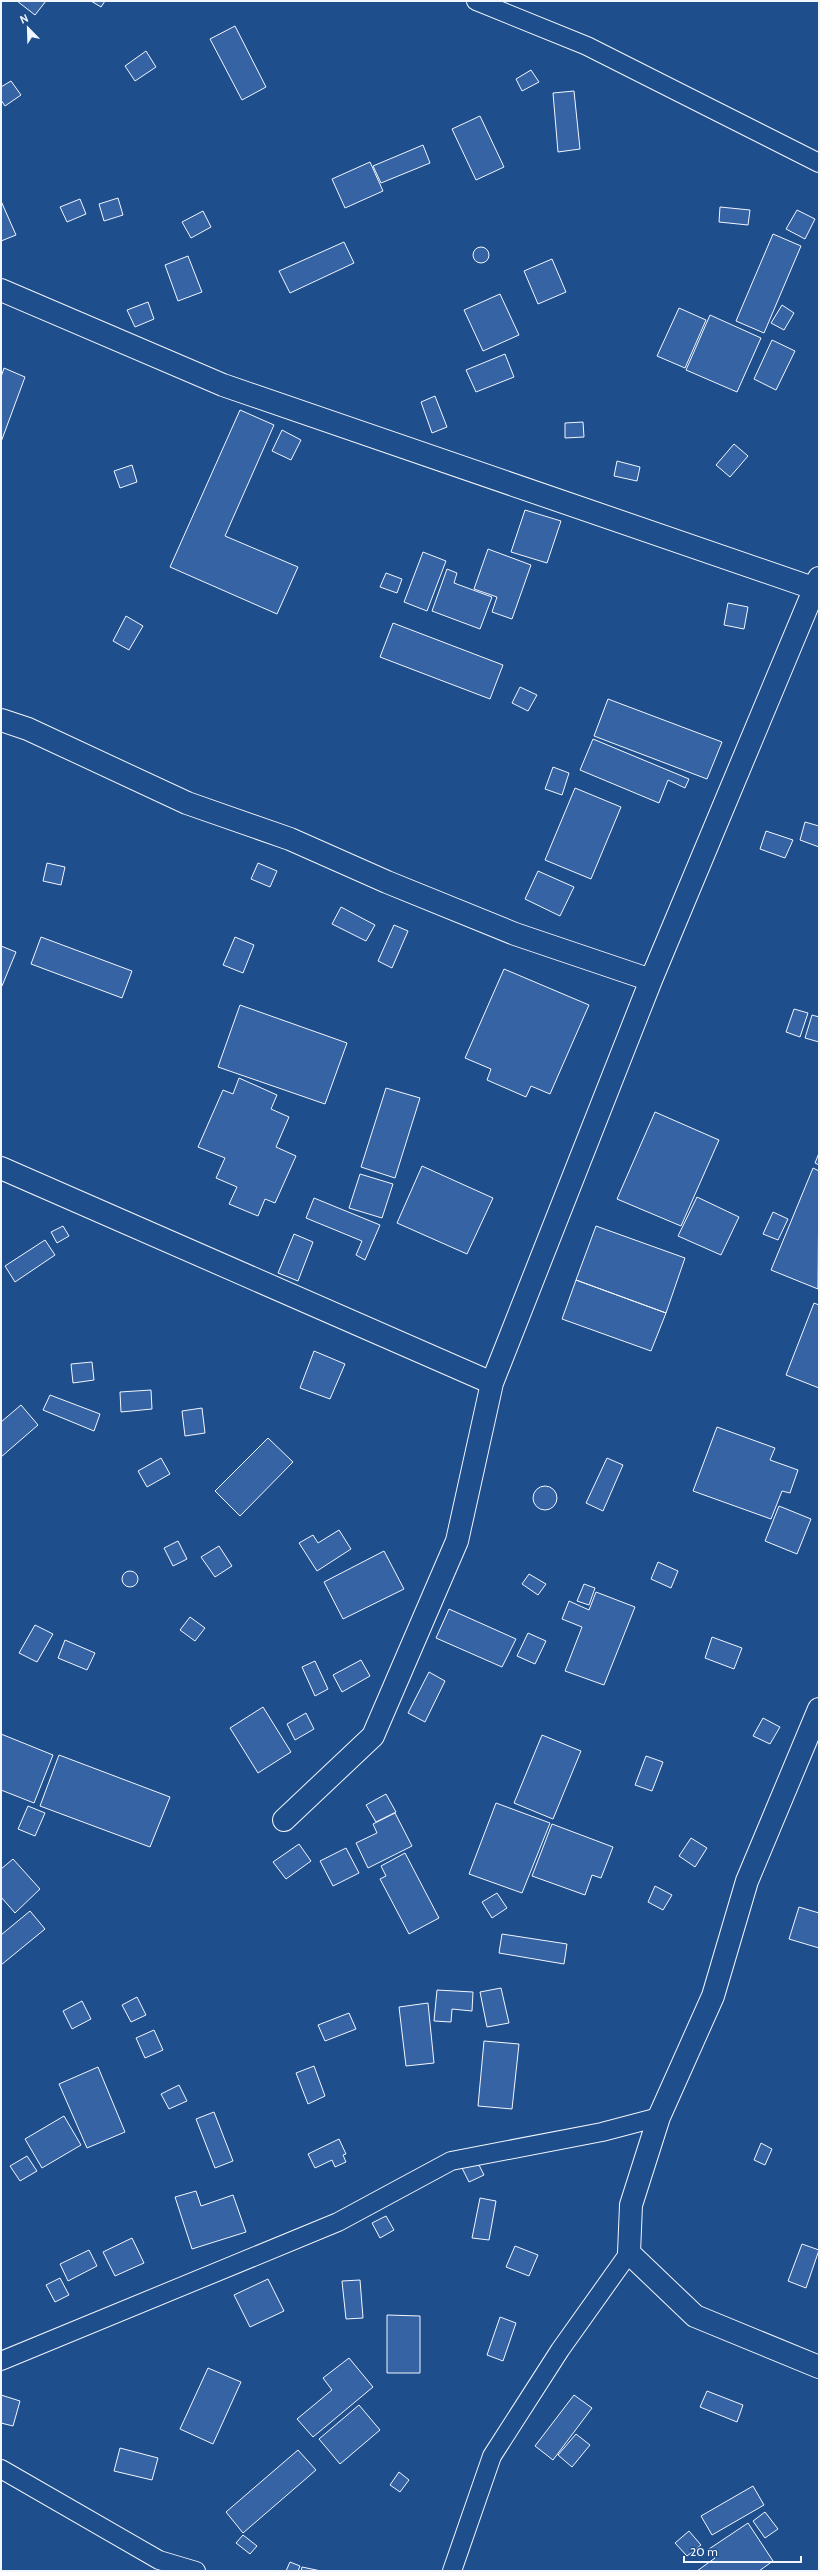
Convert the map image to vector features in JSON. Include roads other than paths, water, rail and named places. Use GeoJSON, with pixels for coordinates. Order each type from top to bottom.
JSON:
{"type":"FeatureCollection","features":[{"type":"Feature","properties":{"kind":"street"},"geometry":{"type":"LineString","coordinates":[[1,290],[223,385],[818,585],[651,980],[492,1383],[457,1541],[373,1736],[284,1820]]}},
{"type":"Feature","properties":{"kind":"street"},"geometry":{"type":"LineString","coordinates":[[1,720],[28,729],[187,803],[290,839],[387,882],[515,934],[651,980]]}},
{"type":"Feature","properties":{"kind":"street"},"geometry":{"type":"LineString","coordinates":[[1,1168],[492,1383]]}},
{"type":"Feature","properties":{"kind":"street"},"geometry":{"type":"LineString","coordinates":[[819,1709],[747,1881],[713,1996],[659,2116],[631,2205],[629,2253],[695,2316],[819,2367]]}},
{"type":"Feature","properties":{"kind":"lane"},"geometry":{"type":"LineString","coordinates":[[476,1],[587,46],[819,163]]}},
{"type":"Feature","properties":{"kind":"lane"},"geometry":{"type":"LineString","coordinates":[[1,2361],[338,2222],[450,2162],[602,2132],[659,2116]]}},
{"type":"Feature","properties":{"kind":"lane"},"geometry":{"type":"LineString","coordinates":[[452,2571],[492,2456],[560,2350],[629,2253]]}},
{"type":"Feature","properties":{"kind":"lane"},"geometry":{"type":"LineString","coordinates":[[1,2469],[159,2560],[196,2571]]}}]}
